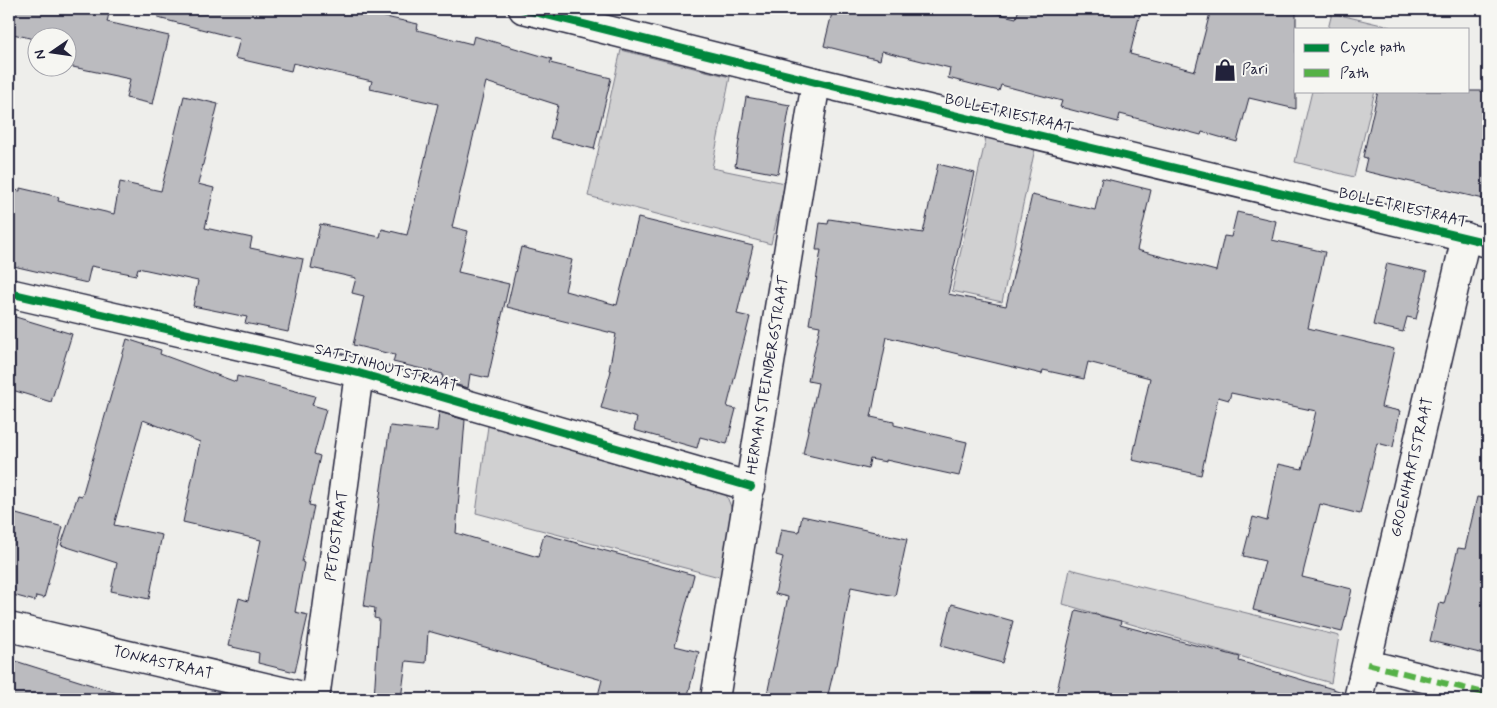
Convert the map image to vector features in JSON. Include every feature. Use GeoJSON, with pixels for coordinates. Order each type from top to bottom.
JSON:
{"type":"FeatureCollection","features":[{"type":"Feature","properties":{"kind":"street","name":"BOLLETRIESTRAAT"},"geometry":{"type":"LineString","coordinates":[[523,9],[816,82],[1477,240]]}},
{"type":"Feature","properties":{"kind":"street","name":"HERMAN STEINBERGSTRAAT"},"geometry":{"type":"LineString","coordinates":[[715,699],[816,82]]}},
{"type":"Feature","properties":{"kind":"street","name":"GROENHARTSTRAAT"},"geometry":{"type":"LineString","coordinates":[[1358,699],[1477,240]]}},
{"type":"Feature","properties":{"kind":"street","name":"SATIJNHOUTSTRAAT"},"geometry":{"type":"LineString","coordinates":[[9,293],[358,373],[751,487]]}},
{"type":"Feature","properties":{"kind":"street","name":"PETOSTRAAT"},"geometry":{"type":"LineString","coordinates":[[314,699],[358,373]]}},
{"type":"Feature","properties":{"kind":"street","name":"TONKASTRAAT"},"geometry":{"type":"LineString","coordinates":[[9,627],[314,699]]}},
{"type":"Feature","properties":{"kind":"street"},"geometry":{"type":"LineString","coordinates":[[1367,664],[1488,694]]}},
{"type":"Feature","properties":{"kind":"shaded area"},"geometry":{"type":"Polygon","coordinates":[[[1332,13],[1390,27],[1390,28],[1328,28],[1332,13]]]}},
{"type":"Feature","properties":{"kind":"shaded area"},"geometry":{"type":"Polygon","coordinates":[[[621,50],[730,77],[712,168],[785,183],[771,244],[588,196],[621,50]]]}},
{"type":"Feature","properties":{"kind":"shaded area"},"geometry":{"type":"Polygon","coordinates":[[[1312,92],[1375,92],[1354,177],[1295,162],[1312,92]]]}},
{"type":"Feature","properties":{"kind":"shaded area"},"geometry":{"type":"Polygon","coordinates":[[[987,133],[1036,144],[1002,302],[952,291],[987,133]]]}},
{"type":"Feature","properties":{"kind":"shaded area"},"geometry":{"type":"Polygon","coordinates":[[[489,419],[724,489],[733,512],[723,578],[476,513],[489,419]]]}},
{"type":"Feature","properties":{"kind":"shaded area"},"geometry":{"type":"Polygon","coordinates":[[[1070,569],[1339,636],[1331,683],[1063,604],[1070,569]]]}},
{"type":"Feature","properties":{"kind":"building"},"geometry":{"type":"Polygon","coordinates":[[[9,9],[110,9],[107,22],[169,36],[153,104],[126,98],[130,79],[78,68],[78,28],[28,28],[28,38],[9,33],[9,9]]]}},
{"type":"Feature","properties":{"kind":"building"},"geometry":{"type":"Polygon","coordinates":[[[159,9],[348,9],[418,24],[417,30],[472,44],[474,36],[552,59],[550,63],[611,78],[594,149],[550,138],[558,105],[486,82],[452,227],[468,231],[458,272],[509,284],[488,378],[470,374],[468,388],[442,381],[443,374],[393,362],[395,355],[353,345],[364,296],[352,293],[356,278],[311,268],[320,224],[380,237],[382,229],[407,235],[438,104],[370,89],[372,81],[293,63],[291,71],[235,58],[240,39],[158,18],[159,9]]]}},
{"type":"Feature","properties":{"kind":"building"},"geometry":{"type":"Polygon","coordinates":[[[833,9],[979,9],[1016,18],[1019,9],[1141,9],[1130,54],[1195,71],[1211,9],[1296,9],[1296,28],[1294,28],[1294,92],[1296,92],[1296,109],[1249,98],[1237,142],[1202,132],[1201,135],[1120,114],[1118,122],[1060,107],[1062,101],[1001,85],[999,91],[948,78],[950,68],[882,51],[880,60],[824,46],[833,9]]]}},
{"type":"Feature","properties":{"kind":"building"},"geometry":{"type":"Polygon","coordinates":[[[1488,91],[1488,200],[1364,171],[1367,158],[1363,157],[1378,92],[1488,91]]]}},
{"type":"Feature","properties":{"kind":"building"},"geometry":{"type":"Polygon","coordinates":[[[184,96],[218,104],[198,184],[214,188],[205,228],[252,238],[250,248],[303,259],[288,332],[245,323],[247,317],[193,306],[198,281],[138,268],[136,275],[91,266],[87,283],[9,265],[9,189],[20,191],[20,188],[59,197],[58,201],[114,214],[120,182],[161,191],[184,96]]]}},
{"type":"Feature","properties":{"kind":"building"},"geometry":{"type":"Polygon","coordinates":[[[746,97],[790,105],[778,174],[735,166],[746,97]]]}},
{"type":"Feature","properties":{"kind":"building"},"geometry":{"type":"Polygon","coordinates":[[[938,164],[975,173],[948,294],[1006,306],[1032,195],[1095,210],[1102,178],[1151,190],[1137,250],[1216,271],[1224,236],[1231,237],[1237,212],[1276,221],[1272,240],[1325,252],[1308,328],[1394,349],[1381,407],[1400,411],[1393,447],[1377,443],[1360,514],[1320,504],[1302,577],[1352,589],[1342,632],[1253,610],[1265,561],[1243,556],[1253,517],[1267,521],[1278,464],[1302,469],[1316,411],[1231,393],[1229,400],[1218,397],[1201,475],[1132,460],[1150,378],[1088,362],[1084,379],[1043,370],[1042,374],[887,337],[871,417],[894,422],[894,425],[967,442],[959,476],[886,460],[886,462],[870,459],[868,469],[803,454],[818,383],[808,381],[820,326],[809,324],[821,250],[816,250],[820,223],[828,224],[829,219],[923,233],[938,164]]]}},
{"type":"Feature","properties":{"kind":"building"},"geometry":{"type":"Polygon","coordinates":[[[638,218],[753,246],[737,314],[750,317],[727,407],[736,409],[727,444],[700,437],[697,448],[634,430],[637,418],[601,408],[611,371],[609,370],[616,334],[507,307],[521,247],[572,260],[565,291],[617,305],[638,218]]]}},
{"type":"Feature","properties":{"kind":"building"},"geometry":{"type":"Polygon","coordinates":[[[1387,263],[1427,272],[1416,319],[1407,317],[1403,332],[1373,325],[1387,263]]]}},
{"type":"Feature","properties":{"kind":"building"},"geometry":{"type":"Polygon","coordinates":[[[9,315],[72,334],[51,402],[9,389],[9,315]]]}},
{"type":"Feature","properties":{"kind":"building"},"geometry":{"type":"Polygon","coordinates":[[[127,339],[161,350],[160,354],[236,382],[237,376],[315,396],[312,405],[326,409],[314,454],[320,456],[309,505],[314,506],[302,562],[304,563],[295,612],[308,615],[295,672],[258,663],[259,653],[228,646],[239,598],[248,601],[261,540],[183,522],[200,442],[143,420],[114,525],[162,535],[149,599],[111,591],[117,563],[61,545],[78,495],[82,496],[127,339]]]}},
{"type":"Feature","properties":{"kind":"building"},"geometry":{"type":"Polygon","coordinates":[[[439,412],[465,420],[456,533],[538,557],[544,534],[694,575],[675,646],[699,652],[687,699],[597,699],[602,680],[428,631],[426,663],[406,661],[401,699],[374,699],[379,619],[374,618],[375,608],[364,606],[390,426],[437,431],[439,412]]]}},
{"type":"Feature","properties":{"kind":"building"},"geometry":{"type":"Polygon","coordinates":[[[1477,497],[1488,499],[1488,655],[1430,641],[1439,603],[1444,604],[1458,548],[1465,549],[1477,497]]]}},
{"type":"Feature","properties":{"kind":"building"},"geometry":{"type":"Polygon","coordinates":[[[9,512],[63,527],[44,598],[36,596],[35,601],[9,594],[9,512]]]}},
{"type":"Feature","properties":{"kind":"building"},"geometry":{"type":"Polygon","coordinates":[[[802,516],[907,539],[895,596],[851,587],[837,665],[835,665],[827,699],[766,699],[788,597],[775,594],[783,557],[776,555],[781,529],[799,532],[802,516]]]}},
{"type":"Feature","properties":{"kind":"building"},"geometry":{"type":"Polygon","coordinates":[[[952,604],[1013,621],[1002,663],[941,646],[952,604]]]}},
{"type":"Feature","properties":{"kind":"building"},"geometry":{"type":"Polygon","coordinates":[[[1076,610],[1121,621],[1120,625],[1240,657],[1239,661],[1343,692],[1342,699],[1055,699],[1076,610]]]}},
{"type":"Feature","properties":{"kind":"building"},"geometry":{"type":"Polygon","coordinates":[[[9,659],[117,693],[116,699],[9,699],[9,659]]]}},
{"type":"Feature","properties":{"kind":"marked path"},"geometry":{"type":"LineString","coordinates":[[1367,664],[1488,694]]}},
{"type":"Feature","properties":{"kind":"cycle path"},"geometry":{"type":"LineString","coordinates":[[523,9],[816,82],[1488,243]]}},
{"type":"Feature","properties":{"kind":"cycle path"},"geometry":{"type":"LineString","coordinates":[[9,293],[359,373],[751,487]]}},
{"type":"Feature","properties":{"kind":"place","name":"Pari"},"geometry":{"type":"Point","coordinates":[1225,70]}}]}
